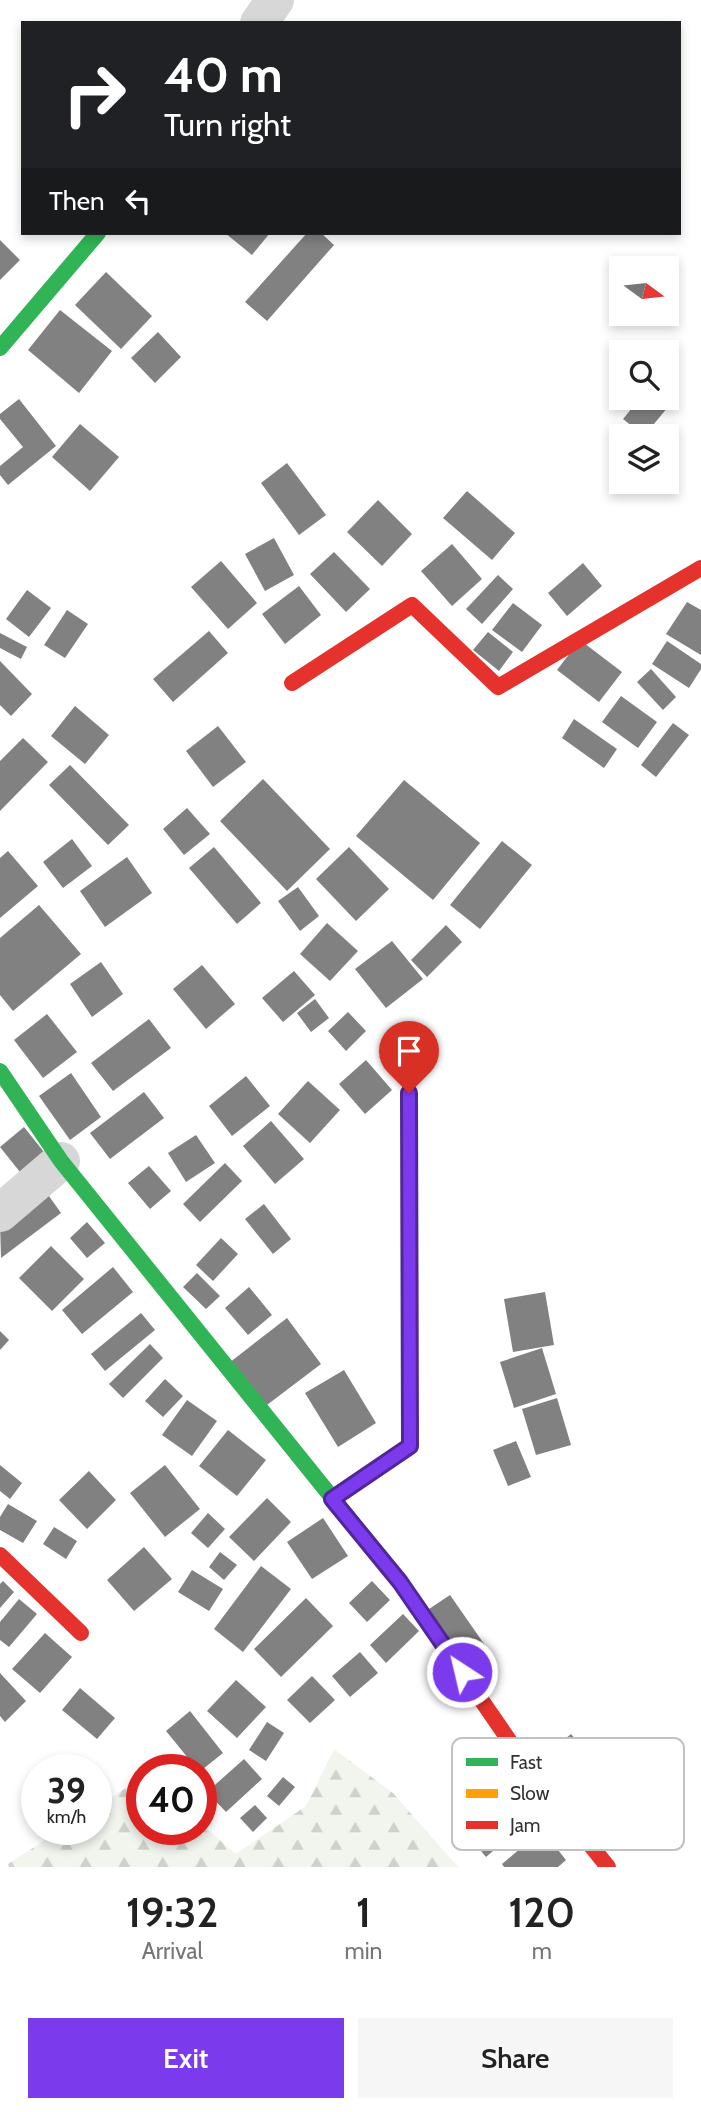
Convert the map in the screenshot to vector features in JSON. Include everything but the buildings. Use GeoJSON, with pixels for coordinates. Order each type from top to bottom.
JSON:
{"type":"FeatureCollection","features":[{"type":"Feature","properties":{"kind":"street"},"geometry":{"type":"LineString","coordinates":[[260,21],[275,0]]}},
{"type":"Feature","properties":{"kind":"street"},"geometry":{"type":"LineString","coordinates":[[0,348],[97,235]]}},
{"type":"Feature","properties":{"kind":"street"},"geometry":{"type":"LineString","coordinates":[[292,682],[412,606],[498,687],[701,568]]}},
{"type":"Feature","properties":{"kind":"street"},"geometry":{"type":"LineString","coordinates":[[0,1071],[61,1161],[400,1582],[507,1738]]}},
{"type":"Feature","properties":{"kind":"street"},"geometry":{"type":"LineString","coordinates":[[332,1499],[410,1446],[409,1093]]}},
{"type":"Feature","properties":{"kind":"street"},"geometry":{"type":"LineString","coordinates":[[0,1213],[61,1161]]}},
{"type":"Feature","properties":{"kind":"street"},"geometry":{"type":"LineString","coordinates":[[0,1555],[81,1633]]}},
{"type":"Feature","properties":{"kind":"street"},"geometry":{"type":"LineString","coordinates":[[594,1850],[608,1867]]}},
{"type":"Feature","properties":{"kind":"green space"},"geometry":{"type":"Polygon","coordinates":[[[334,1749],[393,1793],[458,1867],[9,1867],[8,1864],[37,1845],[112,1845],[112,1797],[126,1788],[126,1845],[217,1845],[217,1838],[236,1854],[306,1806],[334,1749]]]}},
{"type":"Feature","properties":{"kind":"traffic: fast"},"geometry":{"type":"LineString","coordinates":[[0,348],[96,235]]}},
{"type":"Feature","properties":{"kind":"traffic: fast"},"geometry":{"type":"LineString","coordinates":[[0,1071],[61,1161],[371,1546]]}},
{"type":"Feature","properties":{"kind":"traffic: slow"},"geometry":{"type":"LineString","coordinates":[[332,1499],[410,1446],[409,1093]]}},
{"type":"Feature","properties":{"kind":"traffic: jam"},"geometry":{"type":"LineString","coordinates":[[292,683],[412,605],[498,687],[701,568]]}},
{"type":"Feature","properties":{"kind":"traffic: jam"},"geometry":{"type":"LineString","coordinates":[[371,1546],[400,1582],[507,1738]]}},
{"type":"Feature","properties":{"kind":"traffic: jam"},"geometry":{"type":"LineString","coordinates":[[0,1555],[81,1633]]}},
{"type":"Feature","properties":{"kind":"traffic: jam"},"geometry":{"type":"LineString","coordinates":[[594,1850],[608,1867]]}},
{"type":"Feature","properties":{"kind":"route"},"geometry":{"type":"LineString","coordinates":[[409,1093],[410,1446],[332,1499],[400,1582],[462,1672]]}}]}
